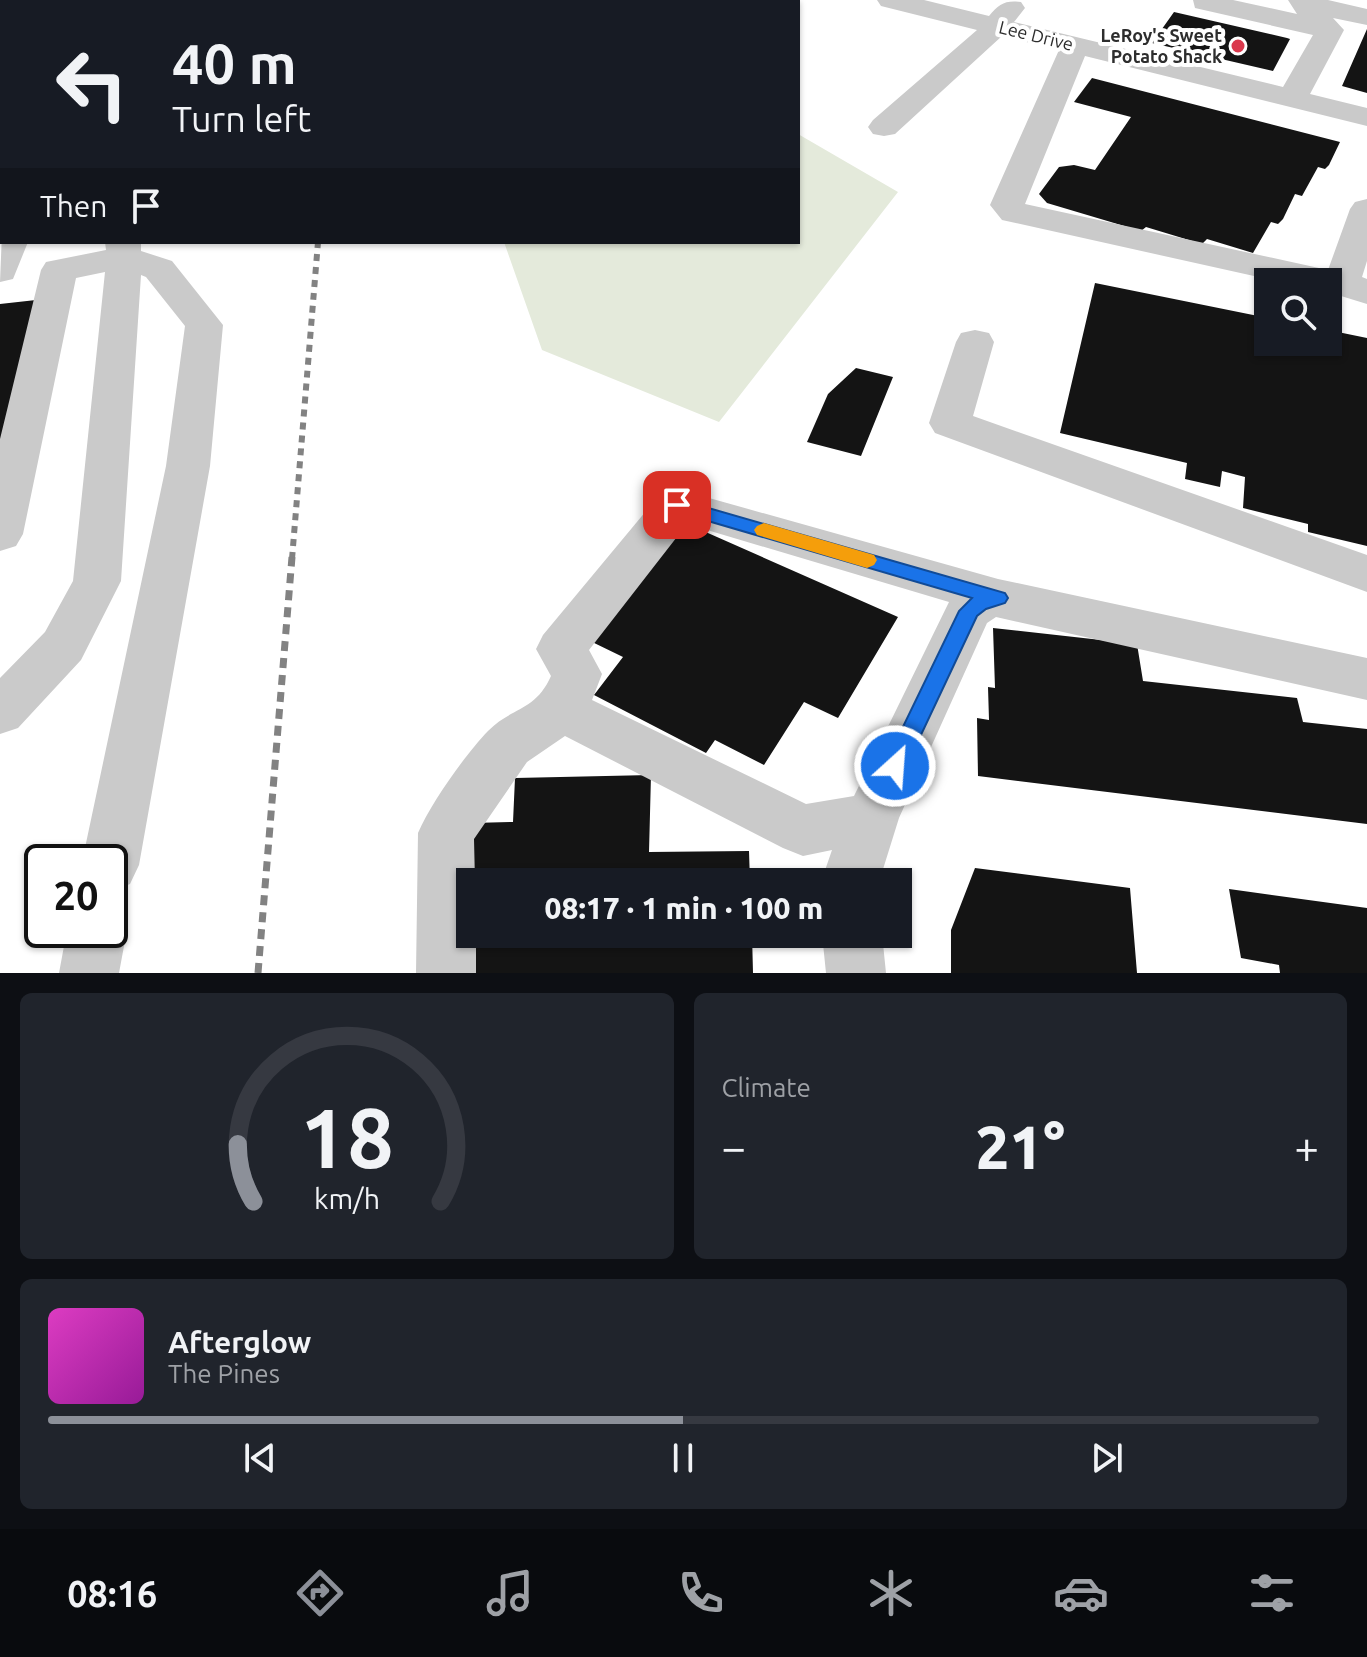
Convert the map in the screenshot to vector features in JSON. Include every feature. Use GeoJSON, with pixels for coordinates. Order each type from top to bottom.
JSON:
{"type":"FeatureCollection","features":[{"type":"Feature","properties":{"kind":"street","name":"Lee Drive"},"geometry":{"type":"LineString","coordinates":[[891,0],[1367,117]]}},
{"type":"Feature","properties":{"kind":"street"},"geometry":{"type":"LineString","coordinates":[[884,127],[985,38],[993,25],[1018,0]]}},
{"type":"Feature","properties":{"kind":"street"},"geometry":{"type":"LineString","coordinates":[[1301,1],[1367,17]]}},
{"type":"Feature","properties":{"kind":"street"},"geometry":{"type":"LineString","coordinates":[[1301,1],[1330,30]]}},
{"type":"Feature","properties":{"kind":"street"},"geometry":{"type":"LineString","coordinates":[[1205,2],[1330,30]]}},
{"type":"Feature","properties":{"kind":"street"},"geometry":{"type":"LineString","coordinates":[[1292,99],[1330,30]]}},
{"type":"Feature","properties":{"kind":"street"},"geometry":{"type":"LineString","coordinates":[[1075,45],[1007,205],[1014,213],[1354,288],[1367,209]]}},
{"type":"Feature","properties":{"kind":"street"},"geometry":{"type":"LineString","coordinates":[[0,271],[9,244]]}},
{"type":"Feature","properties":{"kind":"street"},"geometry":{"type":"LineString","coordinates":[[0,534],[59,270],[123,250],[159,269],[204,325],[188,466],[114,844]]}},
{"type":"Feature","properties":{"kind":"street"},"geometry":{"type":"LineString","coordinates":[[0,712],[63,646],[97,581],[123,250]]}},
{"type":"Feature","properties":{"kind":"street"},"geometry":{"type":"LineString","coordinates":[[975,342],[950,423],[1367,574]]}},
{"type":"Feature","properties":{"kind":"street"},"geometry":{"type":"LineString","coordinates":[[446,973],[446,833],[508,746],[562,710],[577,674],[561,649],[677,505],[998,598],[1367,679]]}},
{"type":"Feature","properties":{"kind":"street"},"geometry":{"type":"LineString","coordinates":[[855,868],[871,818],[969,611],[980,603],[998,598]]}},
{"type":"Feature","properties":{"kind":"street"},"geometry":{"type":"LineString","coordinates":[[562,710],[803,830],[871,818]]}},
{"type":"Feature","properties":{"kind":"street"},"geometry":{"type":"LineString","coordinates":[[89,973],[94,948]]}},
{"type":"Feature","properties":{"kind":"street"},"geometry":{"type":"LineString","coordinates":[[853,948],[856,973]]}},
{"type":"Feature","properties":{"kind":"green space"},"geometry":{"type":"Polygon","coordinates":[[[800,135],[898,192],[719,422],[542,350],[505,244],[800,244],[800,135]]]}},
{"type":"Feature","properties":{"kind":"building"},"geometry":{"type":"Polygon","coordinates":[[[1174,12],[1290,39],[1273,71],[1152,43],[1174,12]]]}},
{"type":"Feature","properties":{"kind":"building"},"geometry":{"type":"Polygon","coordinates":[[[1367,29],[1367,93],[1342,86],[1367,29]]]}},
{"type":"Feature","properties":{"kind":"building"},"geometry":{"type":"Polygon","coordinates":[[[1092,78],[1340,142],[1329,165],[1325,169],[1318,167],[1302,196],[1295,194],[1283,219],[1278,224],[1271,222],[1253,253],[1207,239],[1202,244],[1146,227],[1141,231],[1047,203],[1039,194],[1059,167],[1074,165],[1095,170],[1131,117],[1074,102],[1092,78]]]}},
{"type":"Feature","properties":{"kind":"building"},"geometry":{"type":"Polygon","coordinates":[[[1095,283],[1254,315],[1254,356],[1342,356],[1342,333],[1367,338],[1367,546],[1308,532],[1308,524],[1243,508],[1245,477],[1222,471],[1220,487],[1185,479],[1187,463],[1060,433],[1095,283]]]}},
{"type":"Feature","properties":{"kind":"building"},"geometry":{"type":"Polygon","coordinates":[[[36,300],[0,454],[0,304],[36,300]]]}},
{"type":"Feature","properties":{"kind":"building"},"geometry":{"type":"Polygon","coordinates":[[[856,368],[893,377],[861,456],[807,442],[828,394],[856,368]]]}},
{"type":"Feature","properties":{"kind":"building"},"geometry":{"type":"Polygon","coordinates":[[[683,522],[898,617],[838,718],[804,702],[764,765],[715,740],[706,753],[594,695],[623,657],[588,640],[683,522]]]}},
{"type":"Feature","properties":{"kind":"building"},"geometry":{"type":"Polygon","coordinates":[[[993,628],[1137,644],[1143,681],[1297,698],[1303,722],[1367,729],[1367,824],[978,776],[977,718],[989,720],[988,687],[995,688],[993,628]]]}},
{"type":"Feature","properties":{"kind":"building"},"geometry":{"type":"Polygon","coordinates":[[[651,775],[649,852],[749,851],[750,868],[467,868],[472,823],[513,822],[515,778],[651,775]]]}},
{"type":"Feature","properties":{"kind":"building"},"geometry":{"type":"Polygon","coordinates":[[[975,868],[1130,888],[1137,973],[951,973],[951,930],[975,868]]]}},
{"type":"Feature","properties":{"kind":"building"},"geometry":{"type":"Polygon","coordinates":[[[1229,889],[1367,908],[1367,973],[1280,973],[1279,965],[1241,958],[1229,889]]]}},
{"type":"Feature","properties":{"kind":"building"},"geometry":{"type":"Polygon","coordinates":[[[461,948],[752,948],[753,973],[466,973],[461,948]]]}},
{"type":"Feature","properties":{"kind":"railway"},"geometry":{"type":"LineString","coordinates":[[292,559],[318,244]]}},
{"type":"Feature","properties":{"kind":"railway"},"geometry":{"type":"LineString","coordinates":[[258,973],[292,557]]}},
{"type":"Feature","properties":{"kind":"slow traffic"},"geometry":{"type":"LineString","coordinates":[[764,530],[867,560]]}},
{"type":"Feature","properties":{"kind":"place","name":"LeRoy's Sweet Potato Shack"},"geometry":{"type":"Point","coordinates":[1238,46]}},
{"type":"Feature","properties":{"kind":"route"},"geometry":{"type":"LineString","coordinates":[[677,505],[998,598],[980,603],[969,611],[895,766]]}}]}
